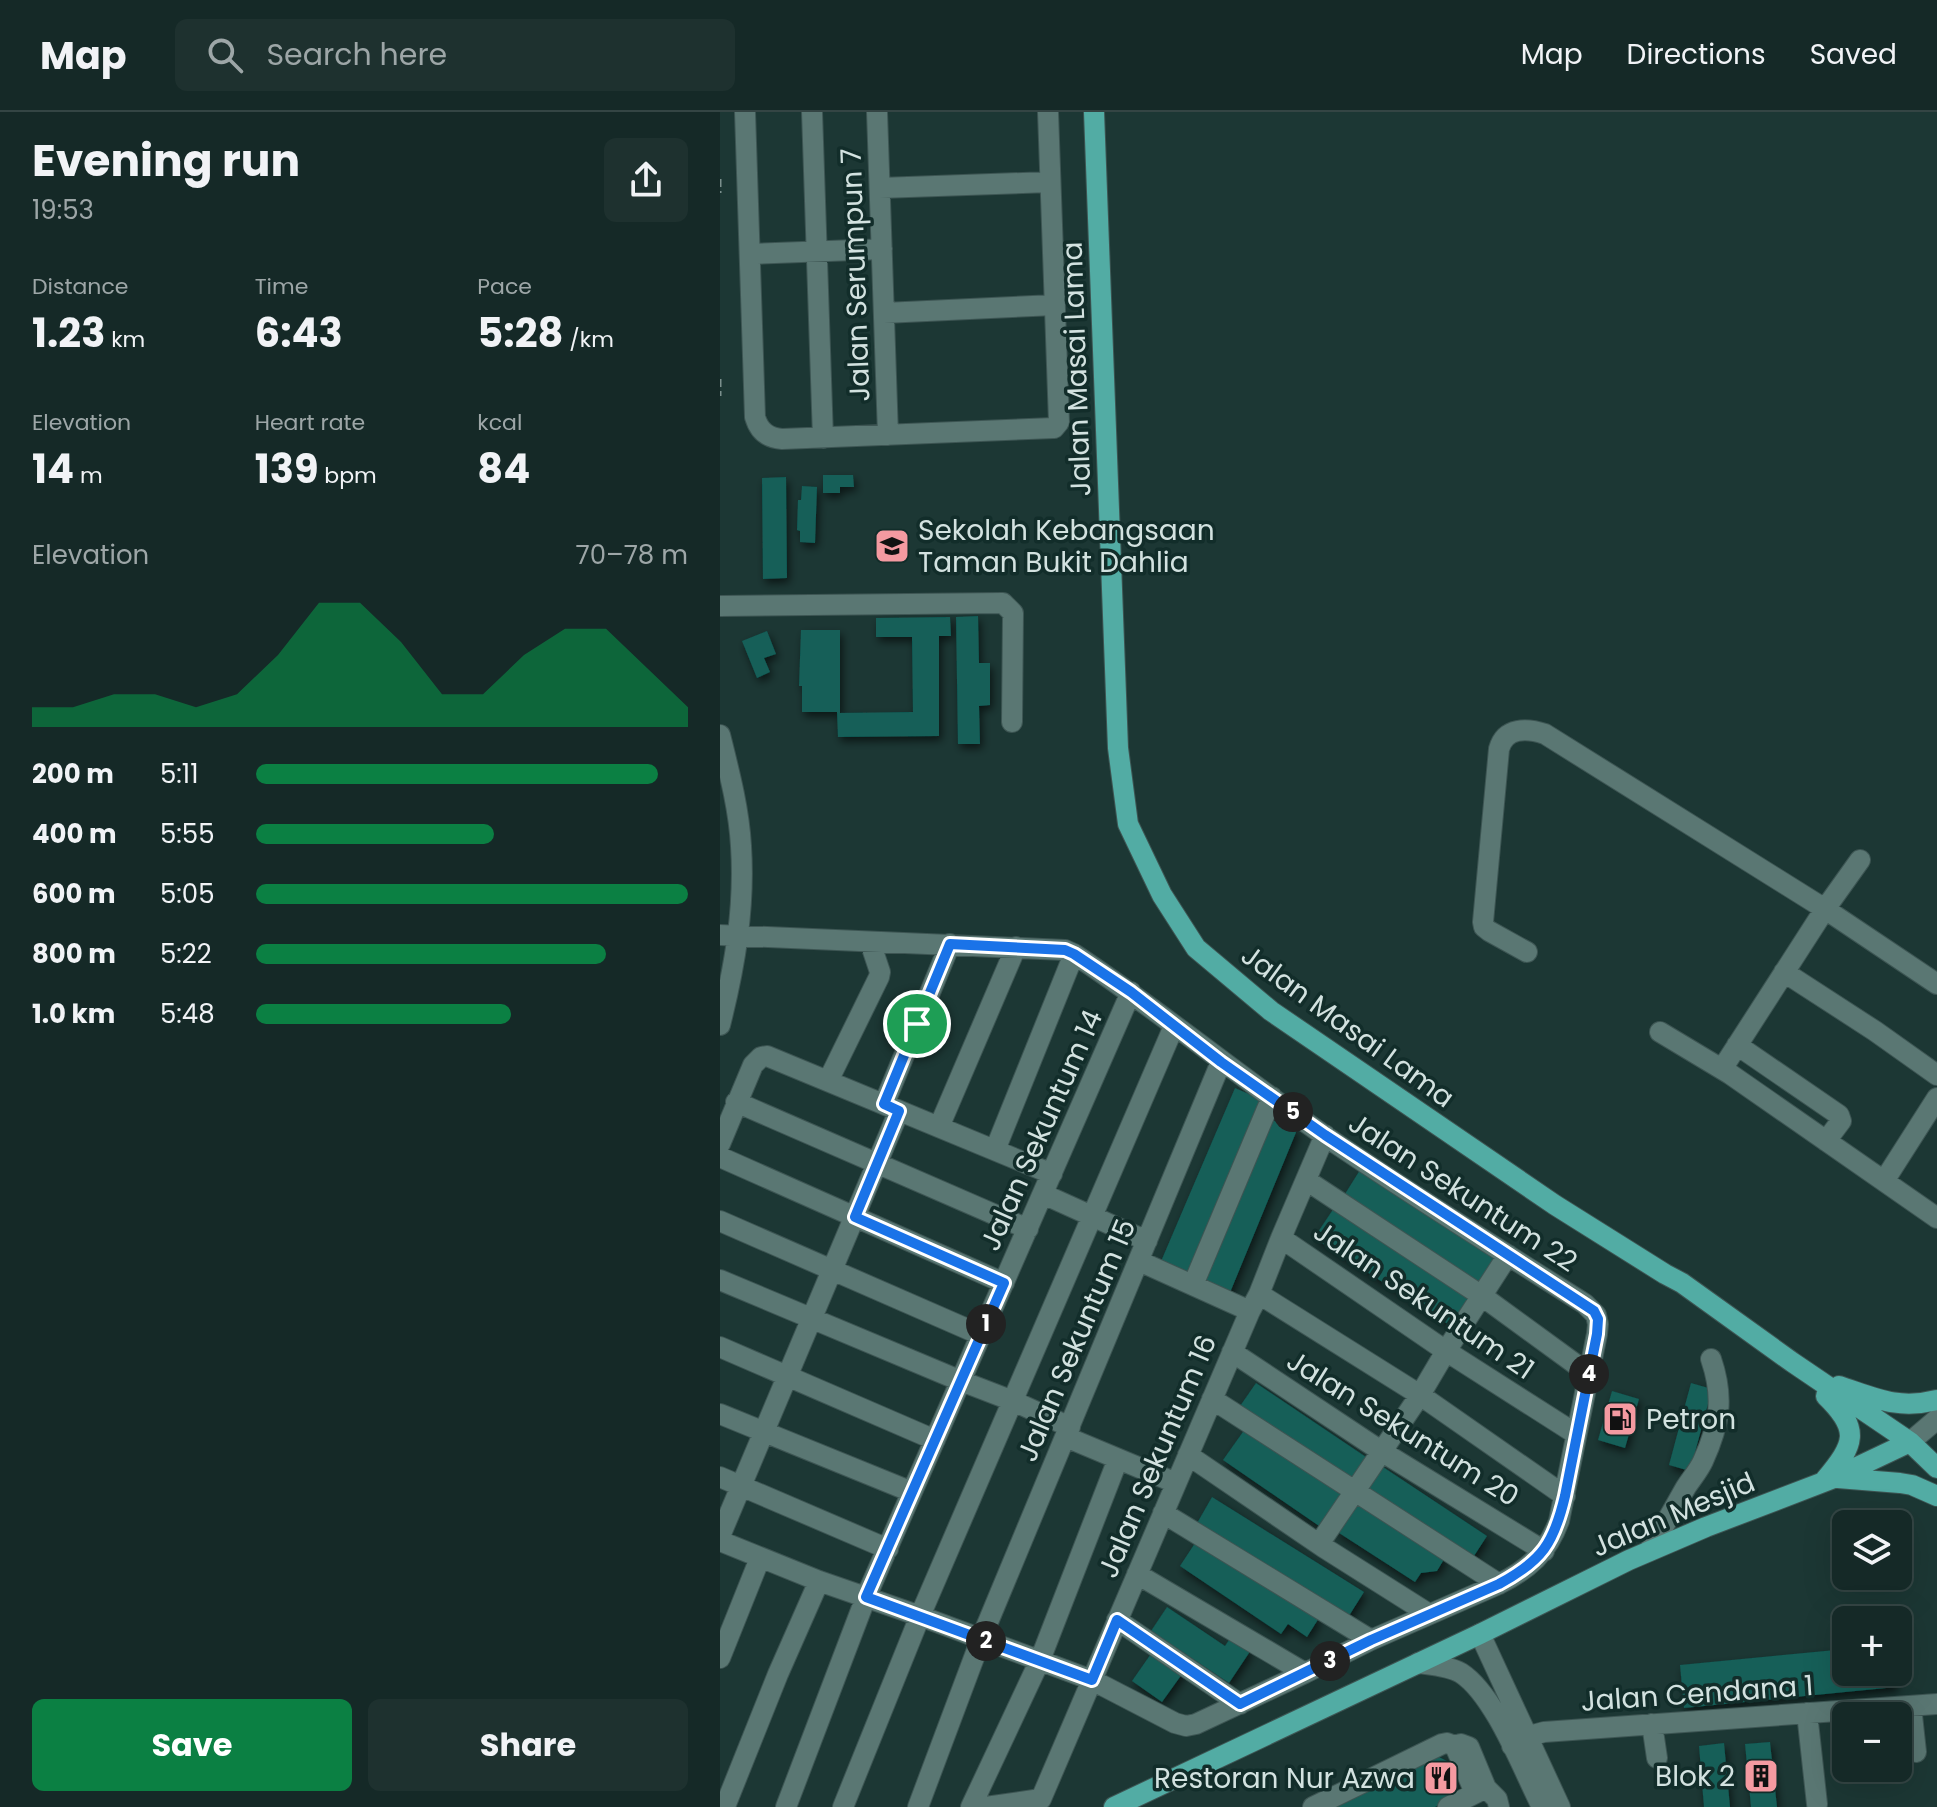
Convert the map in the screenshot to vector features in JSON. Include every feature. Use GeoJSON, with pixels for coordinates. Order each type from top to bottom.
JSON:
{"type":"FeatureCollection","features":[{"type":"Feature","properties":{"kind":"main road","name":"Jalan Masai Lama"},"geometry":{"type":"LineString","coordinates":[[1094,112],[1118,748],[1128,824],[1162,895],[1196,948],[1271,1011],[1555,1205],[1682,1283],[1910,1442],[1937,1468]]}},
{"type":"Feature","properties":{"kind":"main road"},"geometry":{"type":"LineString","coordinates":[[1792,1362],[1840,1409],[1848,1422],[1849,1444],[1829,1480],[1900,1483],[1937,1496]]}},
{"type":"Feature","properties":{"kind":"main road"},"geometry":{"type":"LineString","coordinates":[[1816,1378],[1891,1403],[1914,1404],[1937,1400]]}},
{"type":"Feature","properties":{"kind":"main road","name":"Jalan Mesjid"},"geometry":{"type":"LineString","coordinates":[[1114,1807],[1649,1551],[1829,1480],[1910,1442]]}},
{"type":"Feature","properties":{"kind":"street"},"geometry":{"type":"LineString","coordinates":[[745,112],[757,423],[762,431],[776,439],[1054,428],[1059,422],[1048,112]]}},
{"type":"Feature","properties":{"kind":"street"},"geometry":{"type":"LineString","coordinates":[[812,112],[823,438]]}},
{"type":"Feature","properties":{"kind":"street","name":"Jalan Serumpun 7"},"geometry":{"type":"LineString","coordinates":[[877,112],[888,435]]}},
{"type":"Feature","properties":{"kind":"street"},"geometry":{"type":"LineString","coordinates":[[880,188],[1050,182]]}},
{"type":"Feature","properties":{"kind":"street"},"geometry":{"type":"LineString","coordinates":[[750,254],[882,249]]}},
{"type":"Feature","properties":{"kind":"street"},"geometry":{"type":"LineString","coordinates":[[884,313],[1055,305]]}},
{"type":"Feature","properties":{"kind":"street"},"geometry":{"type":"LineString","coordinates":[[720,606],[1003,603],[1013,613],[1012,722]]}},
{"type":"Feature","properties":{"kind":"street"},"geometry":{"type":"LineString","coordinates":[[1527,952],[1489,931],[1483,922],[1500,743],[1509,734],[1520,730],[1545,734],[1825,909],[1937,984]]}},
{"type":"Feature","properties":{"kind":"street"},"geometry":{"type":"LineString","coordinates":[[720,735],[741,844],[741,894],[729,936],[731,982],[720,1025]]}},
{"type":"Feature","properties":{"kind":"street"},"geometry":{"type":"LineString","coordinates":[[1722,1069],[1860,860]]}},
{"type":"Feature","properties":{"kind":"street","name":"Jalan Sekuntum 22"},"geometry":{"type":"LineString","coordinates":[[729,936],[1016,947],[1065,950],[1074,954],[1131,992],[1221,1062],[1325,1135],[1585,1304],[1596,1315],[1598,1324],[1589,1374]]}},
{"type":"Feature","properties":{"kind":"street"},"geometry":{"type":"LineString","coordinates":[[828,1081],[880,974],[870,942]]}},
{"type":"Feature","properties":{"kind":"street"},"geometry":{"type":"LineString","coordinates":[[950,944],[892,1108],[877,1163],[720,1538],[760,1558],[819,1581],[1092,1680],[1186,1726],[1514,1577],[1544,1551],[1554,1535],[1565,1496],[1589,1374],[1482,1296],[1306,1180]]}},
{"type":"Feature","properties":{"kind":"street"},"geometry":{"type":"LineString","coordinates":[[939,1127],[1016,947]]}},
{"type":"Feature","properties":{"kind":"street"},"geometry":{"type":"LineString","coordinates":[[995,1150],[1074,954]]}},
{"type":"Feature","properties":{"kind":"street"},"geometry":{"type":"LineString","coordinates":[[1784,972],[1937,1075]]}},
{"type":"Feature","properties":{"kind":"street","name":"Jalan Sekuntum 14"},"geometry":{"type":"LineString","coordinates":[[786,1807],[866,1597],[1131,992]]}},
{"type":"Feature","properties":{"kind":"street"},"geometry":{"type":"LineString","coordinates":[[843,1807],[920,1616],[1174,1026]]}},
{"type":"Feature","properties":{"kind":"street"},"geometry":{"type":"LineString","coordinates":[[1660,1032],[1722,1069],[1937,1218]]}},
{"type":"Feature","properties":{"kind":"street"},"geometry":{"type":"LineString","coordinates":[[1737,1045],[1839,1115],[1841,1121],[1826,1141]]}},
{"type":"Feature","properties":{"kind":"street"},"geometry":{"type":"LineString","coordinates":[[720,1144],[753,1065],[761,1057],[772,1057],[1052,1174]]}},
{"type":"Feature","properties":{"kind":"street","name":"Jalan Sekuntum 15"},"geometry":{"type":"LineString","coordinates":[[918,1807],[981,1639],[1221,1062]]}},
{"type":"Feature","properties":{"kind":"street"},"geometry":{"type":"LineString","coordinates":[[1193,1285],[1272,1097]]}},
{"type":"Feature","properties":{"kind":"street"},"geometry":{"type":"LineString","coordinates":[[1884,1181],[1937,1098]]}},
{"type":"Feature","properties":{"kind":"street"},"geometry":{"type":"LineString","coordinates":[[736,1102],[1028,1229]]}},
{"type":"Feature","properties":{"kind":"street","name":"Jalan Sekuntum 16"},"geometry":{"type":"LineString","coordinates":[[986,1807],[1041,1799],[1325,1135]]}},
{"type":"Feature","properties":{"kind":"street"},"geometry":{"type":"LineString","coordinates":[[720,1157],[1004,1283]]}},
{"type":"Feature","properties":{"kind":"street"},"geometry":{"type":"LineString","coordinates":[[1043,1194],[1147,1241]]}},
{"type":"Feature","properties":{"kind":"street"},"geometry":{"type":"LineString","coordinates":[[720,1221],[981,1335]]}},
{"type":"Feature","properties":{"kind":"street","name":"Jalan Sekuntum 21"},"geometry":{"type":"LineString","coordinates":[[1281,1238],[1446,1351],[1576,1434]]}},
{"type":"Feature","properties":{"kind":"street"},"geometry":{"type":"LineString","coordinates":[[1319,1544],[1420,1395],[1508,1255]]}},
{"type":"Feature","properties":{"kind":"street"},"geometry":{"type":"LineString","coordinates":[[1139,1261],[1193,1285],[1254,1302],[1420,1395],[1565,1496]]}},
{"type":"Feature","properties":{"kind":"street"},"geometry":{"type":"LineString","coordinates":[[720,1280],[1013,1401],[1118,1459],[1176,1483]]}},
{"type":"Feature","properties":{"kind":"street"},"geometry":{"type":"LineString","coordinates":[[720,1347],[935,1440]]}},
{"type":"Feature","properties":{"kind":"street","name":"Jalan Sekuntum 20"},"geometry":{"type":"LineString","coordinates":[[1232,1352],[1381,1451],[1544,1551]]}},
{"type":"Feature","properties":{"kind":"street"},"geometry":{"type":"LineString","coordinates":[[1649,1551],[1702,1463],[1714,1434],[1720,1402],[1719,1381],[1711,1359]]}},
{"type":"Feature","properties":{"kind":"street"},"geometry":{"type":"LineString","coordinates":[[1212,1399],[1499,1584]]}},
{"type":"Feature","properties":{"kind":"street"},"geometry":{"type":"LineString","coordinates":[[720,1414],[912,1492]]}},
{"type":"Feature","properties":{"kind":"street"},"geometry":{"type":"LineString","coordinates":[[1910,1442],[1937,1419]]}},
{"type":"Feature","properties":{"kind":"street"},"geometry":{"type":"LineString","coordinates":[[1188,1455],[1429,1614]]}},
{"type":"Feature","properties":{"kind":"street"},"geometry":{"type":"LineString","coordinates":[[971,1807],[1040,1660],[1118,1459]]}},
{"type":"Feature","properties":{"kind":"street"},"geometry":{"type":"LineString","coordinates":[[720,1477],[888,1549]]}},
{"type":"Feature","properties":{"kind":"street"},"geometry":{"type":"LineString","coordinates":[[1163,1513],[1371,1640]]}},
{"type":"Feature","properties":{"kind":"street"},"geometry":{"type":"LineString","coordinates":[[720,1658],[727,1619],[760,1558]]}},
{"type":"Feature","properties":{"kind":"street"},"geometry":{"type":"LineString","coordinates":[[1137,1574],[1305,1673]]}},
{"type":"Feature","properties":{"kind":"street"},"geometry":{"type":"LineString","coordinates":[[727,1804],[778,1674],[819,1581]]}},
{"type":"Feature","properties":{"kind":"street"},"geometry":{"type":"LineString","coordinates":[[1117,1620],[1240,1704]]}},
{"type":"Feature","properties":{"kind":"street"},"geometry":{"type":"LineString","coordinates":[[1480,1634],[1542,1807]]}},
{"type":"Feature","properties":{"kind":"street"},"geometry":{"type":"LineString","coordinates":[[1418,1663],[1459,1672],[1481,1691],[1520,1742],[1560,1807]]}},
{"type":"Feature","properties":{"kind":"street","name":"Jalan Cendana 1"},"geometry":{"type":"LineString","coordinates":[[1912,1706],[1937,1704]]}},
{"type":"Feature","properties":{"kind":"street","name":"Jalan Cendana 1"},"geometry":{"type":"LineString","coordinates":[[1520,1742],[1544,1732],[1832,1711]]}},
{"type":"Feature","properties":{"kind":"street"},"geometry":{"type":"LineString","coordinates":[[1807,1713],[1817,1804]]}},
{"type":"Feature","properties":{"kind":"street"},"geometry":{"type":"LineString","coordinates":[[1912,1715],[1916,1752]]}},
{"type":"Feature","properties":{"kind":"street"},"geometry":{"type":"LineString","coordinates":[[1652,1724],[1657,1758]]}},
{"type":"Feature","properties":{"kind":"street"},"geometry":{"type":"LineString","coordinates":[[1313,1807],[1447,1743],[1469,1747],[1466,1799],[1497,1799],[1499,1807]]}},
{"type":"Feature","properties":{"kind":"path"},"geometry":{"type":"LineString","coordinates":[[720,179],[720,193]]}},
{"type":"Feature","properties":{"kind":"path"},"geometry":{"type":"LineString","coordinates":[[720,379],[720,396]]}},
{"type":"Feature","properties":{"kind":"building"},"geometry":{"type":"Polygon","coordinates":[[[823,475],[853,475],[854,487],[840,487],[840,493],[823,493],[823,475]]]}},
{"type":"Feature","properties":{"kind":"building"},"geometry":{"type":"Polygon","coordinates":[[[786,477],[787,578],[763,579],[762,478],[786,477]]]}},
{"type":"Feature","properties":{"kind":"building"},"geometry":{"type":"Polygon","coordinates":[[[802,486],[817,487],[815,543],[800,542],[800,531],[797,530],[802,486]]]}},
{"type":"Feature","properties":{"kind":"building"},"geometry":{"type":"Polygon","coordinates":[[[978,616],[979,663],[990,663],[990,705],[979,706],[980,744],[958,744],[956,617],[978,616]]]}},
{"type":"Feature","properties":{"kind":"building"},"geometry":{"type":"Polygon","coordinates":[[[950,617],[951,636],[939,636],[939,736],[838,737],[837,712],[802,712],[802,686],[799,686],[801,630],[840,630],[840,713],[913,712],[912,637],[876,637],[876,618],[950,617]]]}},
{"type":"Feature","properties":{"kind":"building"},"geometry":{"type":"Polygon","coordinates":[[[767,631],[776,654],[764,658],[770,672],[757,678],[742,641],[767,631]]]}},
{"type":"Feature","properties":{"kind":"building"},"geometry":{"type":"Polygon","coordinates":[[[1235,1088],[1265,1101],[1190,1279],[1159,1266],[1235,1088]]]}},
{"type":"Feature","properties":{"kind":"building"},"geometry":{"type":"Polygon","coordinates":[[[1267,1118],[1297,1130],[1229,1295],[1199,1282],[1267,1118]]]}},
{"type":"Feature","properties":{"kind":"building"},"geometry":{"type":"Polygon","coordinates":[[[1360,1170],[1500,1257],[1480,1290],[1340,1202],[1360,1170]]]}},
{"type":"Feature","properties":{"kind":"building"},"geometry":{"type":"Polygon","coordinates":[[[1336,1205],[1475,1295],[1454,1328],[1314,1238],[1336,1205]]]}},
{"type":"Feature","properties":{"kind":"building"},"geometry":{"type":"Polygon","coordinates":[[[1256,1383],[1366,1457],[1348,1483],[1238,1409],[1256,1383]]]}},
{"type":"Feature","properties":{"kind":"building"},"geometry":{"type":"Polygon","coordinates":[[[1691,1383],[1712,1389],[1690,1471],[1669,1465],[1691,1383]]]}},
{"type":"Feature","properties":{"kind":"building"},"geometry":{"type":"Polygon","coordinates":[[[1612,1391],[1639,1399],[1625,1448],[1598,1440],[1612,1391]]]}},
{"type":"Feature","properties":{"kind":"building"},"geometry":{"type":"Polygon","coordinates":[[[1245,1429],[1346,1498],[1325,1530],[1223,1460],[1245,1429]]]}},
{"type":"Feature","properties":{"kind":"building"},"geometry":{"type":"Polygon","coordinates":[[[1380,1465],[1487,1536],[1472,1559],[1365,1488],[1380,1465]]]}},
{"type":"Feature","properties":{"kind":"building"},"geometry":{"type":"Polygon","coordinates":[[[1212,1497],[1364,1592],[1347,1619],[1196,1525],[1212,1497]]]}},
{"type":"Feature","properties":{"kind":"building"},"geometry":{"type":"Polygon","coordinates":[[[1357,1498],[1446,1556],[1437,1571],[1421,1573],[1415,1582],[1336,1531],[1357,1498]]]}},
{"type":"Feature","properties":{"kind":"building"},"geometry":{"type":"Polygon","coordinates":[[[1199,1537],[1319,1618],[1307,1637],[1288,1624],[1281,1634],[1180,1566],[1199,1537]]]}},
{"type":"Feature","properties":{"kind":"building"},"geometry":{"type":"Polygon","coordinates":[[[1167,1607],[1225,1646],[1231,1637],[1251,1650],[1229,1683],[1151,1631],[1167,1607]]]}},
{"type":"Feature","properties":{"kind":"building"},"geometry":{"type":"Polygon","coordinates":[[[1155,1648],[1185,1670],[1162,1702],[1132,1681],[1155,1648]]]}},
{"type":"Feature","properties":{"kind":"building"},"geometry":{"type":"Polygon","coordinates":[[[1832,1650],[1832,1686],[1896,1687],[1684,1708],[1680,1665],[1832,1650]]]}},
{"type":"Feature","properties":{"kind":"building","name":"Blok 2"},"geometry":{"type":"Polygon","coordinates":[[[1770,1742],[1777,1807],[1751,1807],[1745,1744],[1770,1742]]]}},
{"type":"Feature","properties":{"kind":"building"},"geometry":{"type":"Polygon","coordinates":[[[1724,1743],[1730,1807],[1704,1807],[1699,1746],[1724,1743]]]}},
{"type":"Feature","properties":{"kind":"building"},"geometry":{"type":"Polygon","coordinates":[[[1435,1755],[1447,1761],[1458,1783],[1455,1798],[1435,1807],[1324,1807],[1435,1755]]]}},
{"type":"Feature","properties":{"kind":"place","name":"Sekolah Kebangsaan Taman Bukit Dahlia"},"geometry":{"type":"Point","coordinates":[892,546]}},
{"type":"Feature","properties":{"kind":"place","name":"Petron"},"geometry":{"type":"Point","coordinates":[1620,1419]}},
{"type":"Feature","properties":{"kind":"place","name":"Blok 2"},"geometry":{"type":"Point","coordinates":[1761,1776]}},
{"type":"Feature","properties":{"kind":"place","name":"Restoran Nur Azwa"},"geometry":{"type":"Point","coordinates":[1441,1778]}},
{"type":"Feature","properties":{"kind":"route"},"geometry":{"type":"LineString","coordinates":[[950,944],[1065,950],[1131,992],[1221,1062],[1325,1135],[1594,1311],[1598,1319],[1597,1334],[1565,1496],[1554,1535],[1544,1551],[1514,1577],[1371,1640],[1240,1704],[1117,1620],[1092,1680],[866,1597],[1004,1283],[855,1217],[899,1111],[884,1104],[917,1024],[950,944]]}}]}
